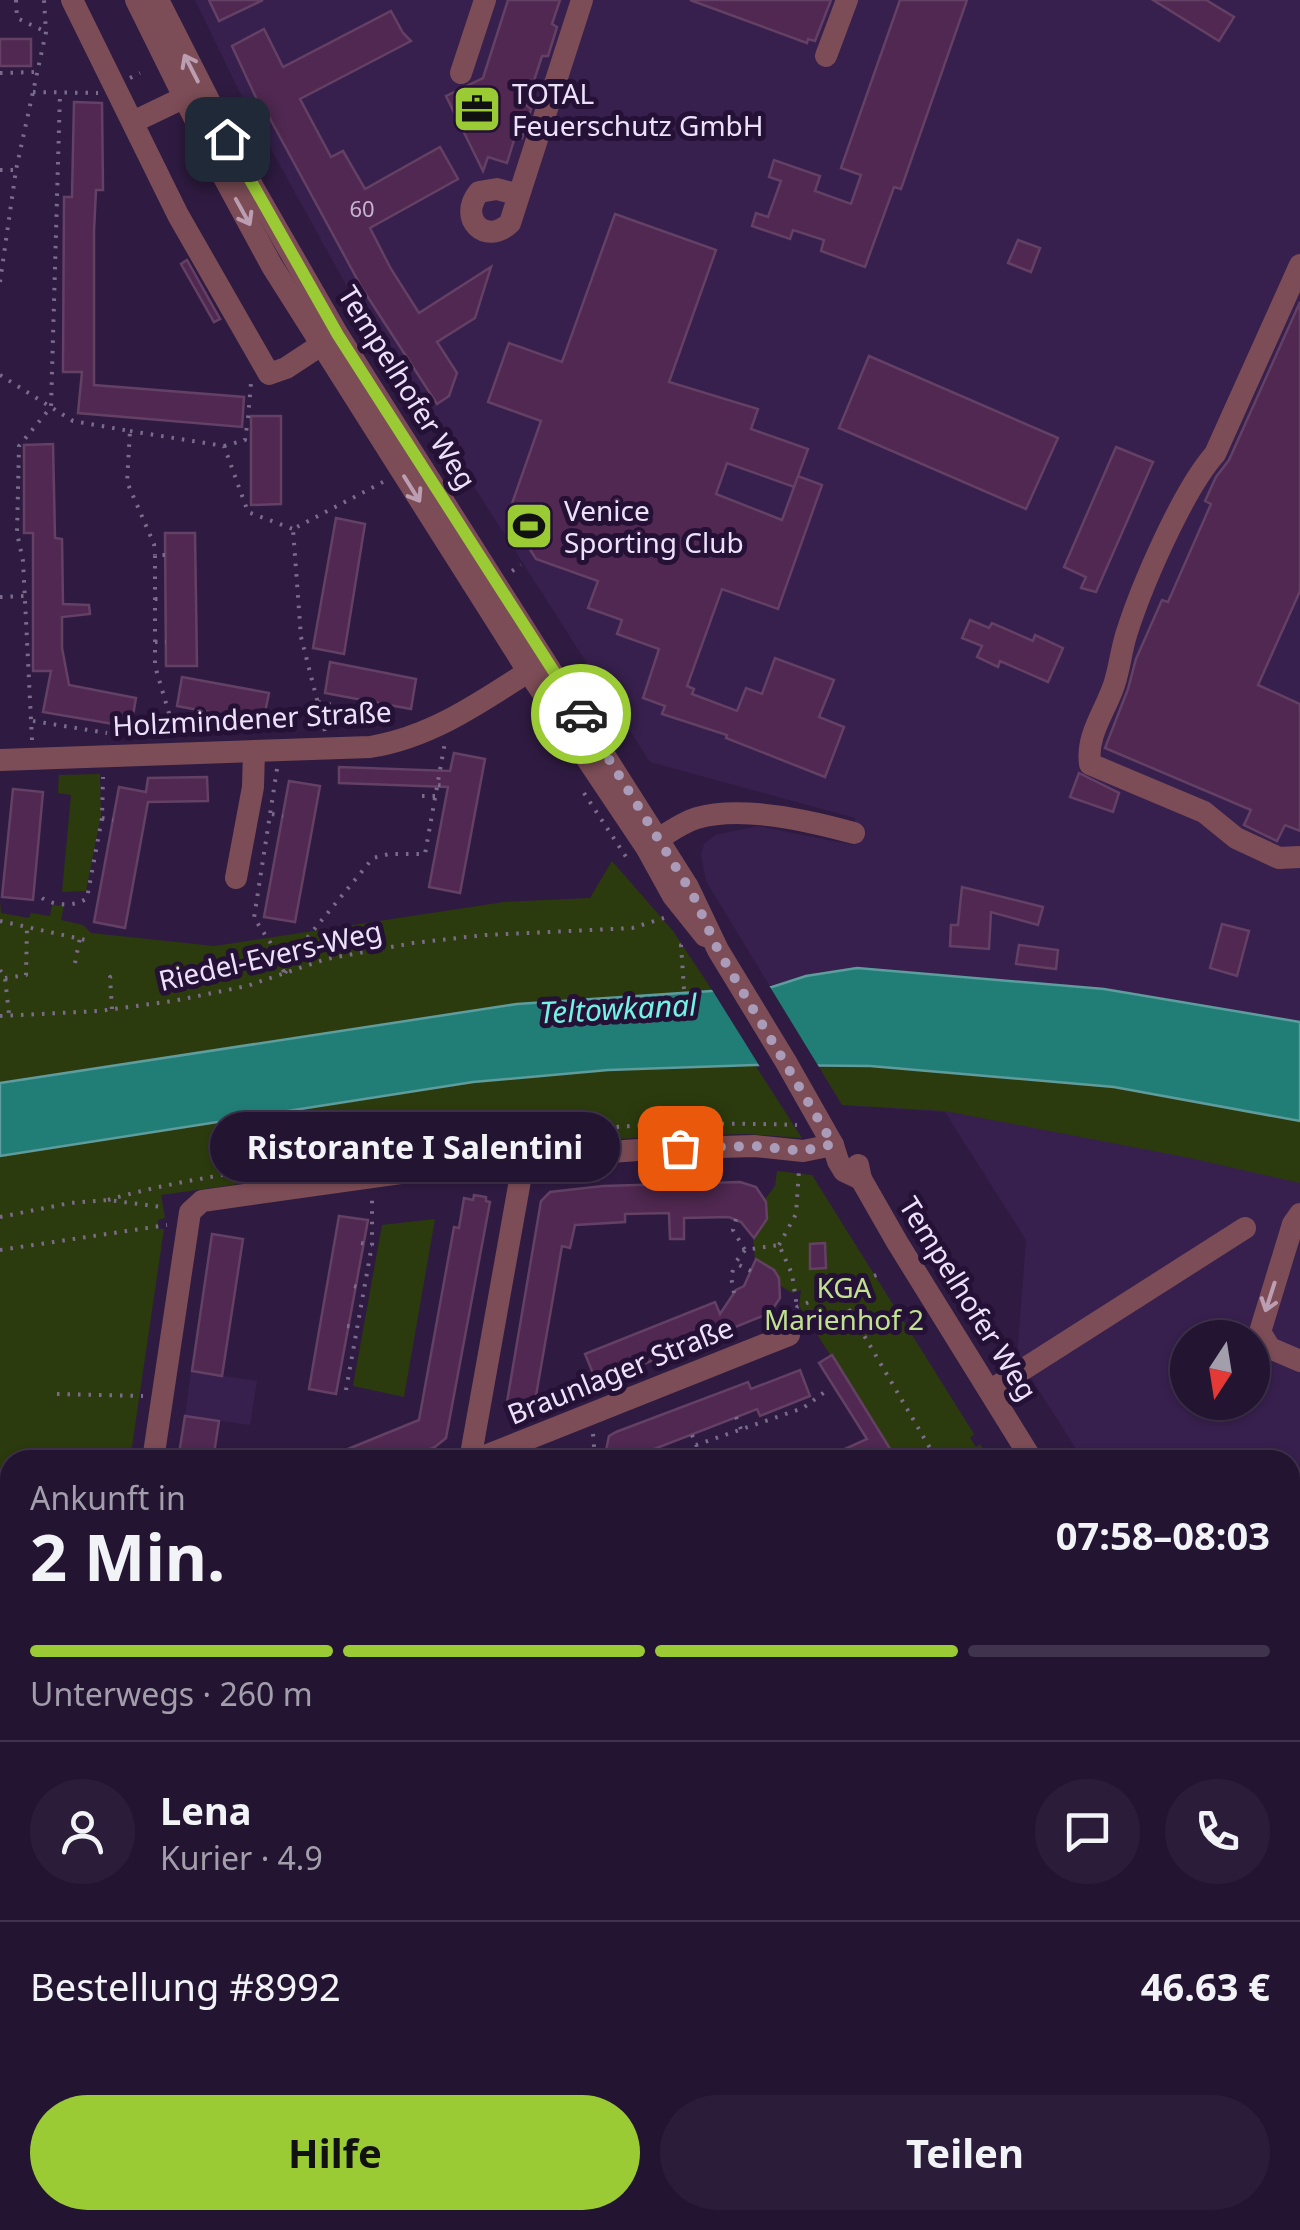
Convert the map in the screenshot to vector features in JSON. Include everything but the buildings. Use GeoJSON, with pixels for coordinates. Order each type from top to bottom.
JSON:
{"type":"FeatureCollection","features":[{"type":"Feature","properties":{"kind":"street"},"geometry":{"type":"LineString","coordinates":[[72,0],[178,215],[269,374]]}},
{"type":"Feature","properties":{"kind":"street","name":"Tempelhofer Weg"},"geometry":{"type":"LineString","coordinates":[[136,0],[183,98],[338,335],[537,666]]}},
{"type":"Feature","properties":{"kind":"street","name":"Tempelhofer Weg"},"geometry":{"type":"LineString","coordinates":[[158,0],[230,167],[321,345],[652,843],[698,904],[718,950],[812,1110],[833,1144],[851,1153],[861,1179],[1029,1450]]}},
{"type":"Feature","properties":{"kind":"street"},"geometry":{"type":"LineString","coordinates":[[461,73],[485,0]]}},
{"type":"Feature","properties":{"kind":"street"},"geometry":{"type":"LineString","coordinates":[[519,195],[582,0]]}},
{"type":"Feature","properties":{"kind":"street"},"geometry":{"type":"LineString","coordinates":[[826,56],[847,0]]}},
{"type":"Feature","properties":{"kind":"street"},"geometry":{"type":"LineString","coordinates":[[133,122],[183,98]]}},
{"type":"Feature","properties":{"kind":"street"},"geometry":{"type":"LineString","coordinates":[[1300,265],[1215,454],[1200,471],[1158,556],[1126,635],[1110,696],[1088,745],[1090,764],[1204,812],[1236,838],[1279,858],[1300,857]]}},
{"type":"Feature","properties":{"kind":"street","name":"Tempelhofer Weg"},"geometry":{"type":"LineString","coordinates":[[269,374],[286,368],[321,345]]}},
{"type":"Feature","properties":{"kind":"street","name":"Holzmindener Straße"},"geometry":{"type":"LineString","coordinates":[[0,760],[246,745],[370,746],[415,737],[537,666]]}},
{"type":"Feature","properties":{"kind":"street"},"geometry":{"type":"LineString","coordinates":[[236,878],[253,787],[246,745]]}},
{"type":"Feature","properties":{"kind":"street"},"geometry":{"type":"LineString","coordinates":[[652,843],[687,822],[715,815],[781,818],[854,833]]}},
{"type":"Feature","properties":{"kind":"street"},"geometry":{"type":"LineString","coordinates":[[154,1450],[190,1212],[202,1201],[524,1158],[738,1146],[810,1150],[833,1144]]}},
{"type":"Feature","properties":{"kind":"street"},"geometry":{"type":"LineString","coordinates":[[474,1450],[524,1158]]}},
{"type":"Feature","properties":{"kind":"street"},"geometry":{"type":"LineString","coordinates":[[1300,1214],[1293,1224],[1260,1332],[1276,1352],[1300,1361]]}},
{"type":"Feature","properties":{"kind":"street"},"geometry":{"type":"LineString","coordinates":[[991,1390],[1245,1228]]}},
{"type":"Feature","properties":{"kind":"street","name":"Braunlager Straße"},"geometry":{"type":"LineString","coordinates":[[498,1450],[789,1335]]}},
{"type":"Feature","properties":{"kind":"path"},"geometry":{"type":"LineString","coordinates":[[16,0],[17,18],[46,32]]}},
{"type":"Feature","properties":{"kind":"path"},"geometry":{"type":"LineString","coordinates":[[0,282],[16,170],[46,32],[44,0]]}},
{"type":"Feature","properties":{"kind":"path"},"geometry":{"type":"LineString","coordinates":[[0,72],[36,72]]}},
{"type":"Feature","properties":{"kind":"path"},"geometry":{"type":"LineString","coordinates":[[33,92],[101,93],[140,72]]}},
{"type":"Feature","properties":{"kind":"path"},"geometry":{"type":"LineString","coordinates":[[32,746],[23,561],[17,533],[18,446],[52,407],[60,93]]}},
{"type":"Feature","properties":{"kind":"path"},"geometry":{"type":"LineString","coordinates":[[0,170],[16,170]]}},
{"type":"Feature","properties":{"kind":"path"},"geometry":{"type":"LineString","coordinates":[[0,375],[73,421],[224,446],[245,440],[252,379],[269,374]]}},
{"type":"Feature","properties":{"kind":"path"},"geometry":{"type":"LineString","coordinates":[[130,431],[127,482],[154,544],[155,666],[178,741]]}},
{"type":"Feature","properties":{"kind":"path"},"geometry":{"type":"LineString","coordinates":[[224,446],[248,512],[293,529],[384,482]]}},
{"type":"Feature","properties":{"kind":"path"},"geometry":{"type":"LineString","coordinates":[[293,529],[302,637],[326,736]]}},
{"type":"Feature","properties":{"kind":"path"},"geometry":{"type":"LineString","coordinates":[[155,555],[165,555]]}},
{"type":"Feature","properties":{"kind":"path"},"geometry":{"type":"LineString","coordinates":[[512,570],[520,565]]}},
{"type":"Feature","properties":{"kind":"path"},"geometry":{"type":"LineString","coordinates":[[0,596],[24,596]]}},
{"type":"Feature","properties":{"kind":"path"},"geometry":{"type":"LineString","coordinates":[[155,599],[166,599]]}},
{"type":"Feature","properties":{"kind":"path"},"geometry":{"type":"LineString","coordinates":[[156,642],[166,642]]}},
{"type":"Feature","properties":{"kind":"path"},"geometry":{"type":"LineString","coordinates":[[342,707],[344,697]]}},
{"type":"Feature","properties":{"kind":"path"},"geometry":{"type":"LineString","coordinates":[[318,702],[398,718],[406,727]]}},
{"type":"Feature","properties":{"kind":"path"},"geometry":{"type":"LineString","coordinates":[[386,716],[388,704]]}},
{"type":"Feature","properties":{"kind":"path"},"geometry":{"type":"LineString","coordinates":[[196,721],[198,710]]}},
{"type":"Feature","properties":{"kind":"path"},"geometry":{"type":"LineString","coordinates":[[171,716],[239,728]]}},
{"type":"Feature","properties":{"kind":"path"},"geometry":{"type":"LineString","coordinates":[[241,718],[239,728],[246,745]]}},
{"type":"Feature","properties":{"kind":"path"},"geometry":{"type":"LineString","coordinates":[[31,722],[65,723],[107,733],[109,724]]}},
{"type":"Feature","properties":{"kind":"path"},"geometry":{"type":"LineString","coordinates":[[285,974],[307,938],[373,858],[425,854],[446,738]]}},
{"type":"Feature","properties":{"kind":"path"},"geometry":{"type":"LineString","coordinates":[[277,764],[254,918],[285,974]]}},
{"type":"Feature","properties":{"kind":"path"},"geometry":{"type":"LineString","coordinates":[[80,914],[102,818],[103,771]]}},
{"type":"Feature","properties":{"kind":"path"},"geometry":{"type":"LineString","coordinates":[[438,784],[448,786]]}},
{"type":"Feature","properties":{"kind":"path"},"geometry":{"type":"LineString","coordinates":[[422,796],[436,796]]}},
{"type":"Feature","properties":{"kind":"path"},"geometry":{"type":"LineString","coordinates":[[272,814],[283,816]]}},
{"type":"Feature","properties":{"kind":"path"},"geometry":{"type":"LineString","coordinates":[[102,818],[113,820]]}},
{"type":"Feature","properties":{"kind":"path"},"geometry":{"type":"LineString","coordinates":[[426,851],[435,853]]}},
{"type":"Feature","properties":{"kind":"path"},"geometry":{"type":"LineString","coordinates":[[260,880],[271,882]]}},
{"type":"Feature","properties":{"kind":"path"},"geometry":{"type":"LineString","coordinates":[[89,886],[100,888]]}},
{"type":"Feature","properties":{"kind":"path"},"geometry":{"type":"LineString","coordinates":[[42,898],[67,904],[82,902]]}},
{"type":"Feature","properties":{"kind":"path","name":"Riedel-Evers-Weg"},"geometry":{"type":"LineString","coordinates":[[0,1016],[112,1010],[192,998],[326,959],[413,943],[632,928],[666,916]]}},
{"type":"Feature","properties":{"kind":"path"},"geometry":{"type":"LineString","coordinates":[[0,922],[90,940]]}},
{"type":"Feature","properties":{"kind":"path"},"geometry":{"type":"LineString","coordinates":[[5,978],[26,975],[27,927]]}},
{"type":"Feature","properties":{"kind":"path"},"geometry":{"type":"LineString","coordinates":[[75,963],[80,938]]}},
{"type":"Feature","properties":{"kind":"path"},"geometry":{"type":"LineString","coordinates":[[684,989],[681,945],[686,942]]}},
{"type":"Feature","properties":{"kind":"path"},"geometry":{"type":"LineString","coordinates":[[0,970],[5,978],[9,1014]]}},
{"type":"Feature","properties":{"kind":"path"},"geometry":{"type":"LineString","coordinates":[[112,1010],[110,978],[114,975]]}},
{"type":"Feature","properties":{"kind":"path"},"geometry":{"type":"LineString","coordinates":[[779,1245],[796,1214],[799,1170]]}},
{"type":"Feature","properties":{"kind":"path"},"geometry":{"type":"LineString","coordinates":[[346,1390],[372,1245],[372,1199]]}},
{"type":"Feature","properties":{"kind":"path"},"geometry":{"type":"LineString","coordinates":[[0,1217],[108,1200],[162,1207]]}},
{"type":"Feature","properties":{"kind":"path"},"geometry":{"type":"LineString","coordinates":[[736,1219],[733,1230],[744,1250]]}},
{"type":"Feature","properties":{"kind":"path"},"geometry":{"type":"LineString","coordinates":[[0,1250],[167,1226]]}},
{"type":"Feature","properties":{"kind":"path"},"geometry":{"type":"LineString","coordinates":[[361,1243],[372,1245]]}},
{"type":"Feature","properties":{"kind":"path"},"geometry":{"type":"LineString","coordinates":[[734,1293],[731,1277],[744,1250],[779,1245]]}},
{"type":"Feature","properties":{"kind":"path"},"geometry":{"type":"LineString","coordinates":[[779,1245],[792,1274],[797,1307],[789,1335]]}},
{"type":"Feature","properties":{"kind":"path"},"geometry":{"type":"LineString","coordinates":[[736,1262],[751,1271]]}},
{"type":"Feature","properties":{"kind":"path"},"geometry":{"type":"LineString","coordinates":[[797,1307],[879,1274]]}},
{"type":"Feature","properties":{"kind":"path"},"geometry":{"type":"LineString","coordinates":[[354,1286],[364,1288]]}},
{"type":"Feature","properties":{"kind":"path"},"geometry":{"type":"LineString","coordinates":[[838,1291],[930,1450]]}},
{"type":"Feature","properties":{"kind":"path"},"geometry":{"type":"LineString","coordinates":[[346,1326],[357,1328]]}},
{"type":"Feature","properties":{"kind":"path"},"geometry":{"type":"LineString","coordinates":[[343,1362],[350,1364]]}},
{"type":"Feature","properties":{"kind":"path"},"geometry":{"type":"LineString","coordinates":[[692,1434],[696,1445],[803,1408],[826,1391]]}},
{"type":"Feature","properties":{"kind":"path"},"geometry":{"type":"LineString","coordinates":[[57,1394],[143,1396]]}},
{"type":"Feature","properties":{"kind":"path"},"geometry":{"type":"LineString","coordinates":[[786,1406],[789,1413]]}},
{"type":"Feature","properties":{"kind":"path"},"geometry":{"type":"LineString","coordinates":[[585,1416],[596,1450]]}},
{"type":"Feature","properties":{"kind":"path"},"geometry":{"type":"LineString","coordinates":[[736,1417],[741,1429]]}},
{"type":"Feature","properties":{"kind":"shaded area"},"geometry":{"type":"Polygon","coordinates":[[[195,0],[1300,0],[1300,1450],[1077,1450],[1017,1356],[1026,1240],[945,1112],[842,1105],[706,881],[701,854],[704,844],[715,835],[758,826],[853,845],[855,818],[650,762],[351,294],[239,91],[195,0]]]}},
{"type":"Feature","properties":{"kind":"shaded area"},"geometry":{"type":"Polygon","coordinates":[[[191,1371],[257,1381],[250,1425],[185,1416],[191,1371]]]}},
{"type":"Feature","properties":{"kind":"green space"},"geometry":{"type":"Polygon","coordinates":[[[100,774],[101,815],[86,891],[62,892],[71,795],[58,793],[59,775],[100,774]]]}},
{"type":"Feature","properties":{"kind":"green space"},"geometry":{"type":"Polygon","coordinates":[[[612,861],[673,931],[712,990],[517,1004],[0,1083],[0,901],[1,913],[29,918],[31,913],[50,916],[52,905],[64,906],[61,920],[83,925],[91,933],[214,946],[504,902],[590,898],[612,861]]]}},
{"type":"Feature","properties":{"kind":"green space"},"geometry":{"type":"Polygon","coordinates":[[[755,1065],[802,1138],[747,1134],[656,1136],[456,1153],[161,1195],[165,1218],[158,1220],[159,1229],[164,1229],[131,1450],[0,1450],[0,1156],[473,1082],[608,1070],[755,1065]]]}},
{"type":"Feature","properties":{"kind":"green space"},"geometry":{"type":"Polygon","coordinates":[[[870,1066],[1114,1087],[1300,1121],[1300,1183],[945,1111],[842,1105],[819,1067],[870,1066]]]}},
{"type":"Feature","properties":{"kind":"green space","name":"KGA Marienhof 2"},"geometry":{"type":"Polygon","coordinates":[[[777,1171],[812,1175],[974,1434],[970,1438],[984,1450],[891,1450],[799,1306],[801,1290],[792,1293],[781,1286],[775,1271],[755,1261],[753,1237],[767,1219],[765,1199],[775,1186],[777,1171]]]}},
{"type":"Feature","properties":{"kind":"green space"},"geometry":{"type":"Polygon","coordinates":[[[435,1219],[404,1397],[353,1386],[382,1225],[435,1219]]]}},
{"type":"Feature","properties":{"kind":"water","name":"Teltowkanal"},"geometry":{"type":"Polygon","coordinates":[[[857,968],[1104,989],[1300,1022],[1300,1121],[1114,1087],[870,1066],[755,1065],[608,1070],[473,1082],[0,1156],[0,1083],[517,1004],[772,987],[806,976],[857,968]]]}},
{"type":"Feature","properties":{"kind":"pier"},"geometry":{"type":"Polygon","coordinates":[[[767,982],[822,1072],[762,1070],[709,985],[767,982]]]}},
{"type":"Feature","properties":{"kind":"way so far"},"geometry":{"type":"LineString","coordinates":[[581,714],[693,895],[718,950],[833,1144],[803,1151],[754,1146],[680,1148]]}},
{"type":"Feature","properties":{"kind":"place","name":"TOTAL Feuerschutz GmbH"},"geometry":{"type":"Point","coordinates":[477,109]}},
{"type":"Feature","properties":{"kind":"place","name":"Venice Sporting Club"},"geometry":{"type":"Point","coordinates":[529,526]}},
{"type":"Feature","properties":{"kind":"place","name":"Ristorante I Salentini"},"geometry":{"type":"Point","coordinates":[680,1148]}},
{"type":"Feature","properties":{"kind":"route"},"geometry":{"type":"LineString","coordinates":[[227,139],[338,335],[581,714]]}}]}
